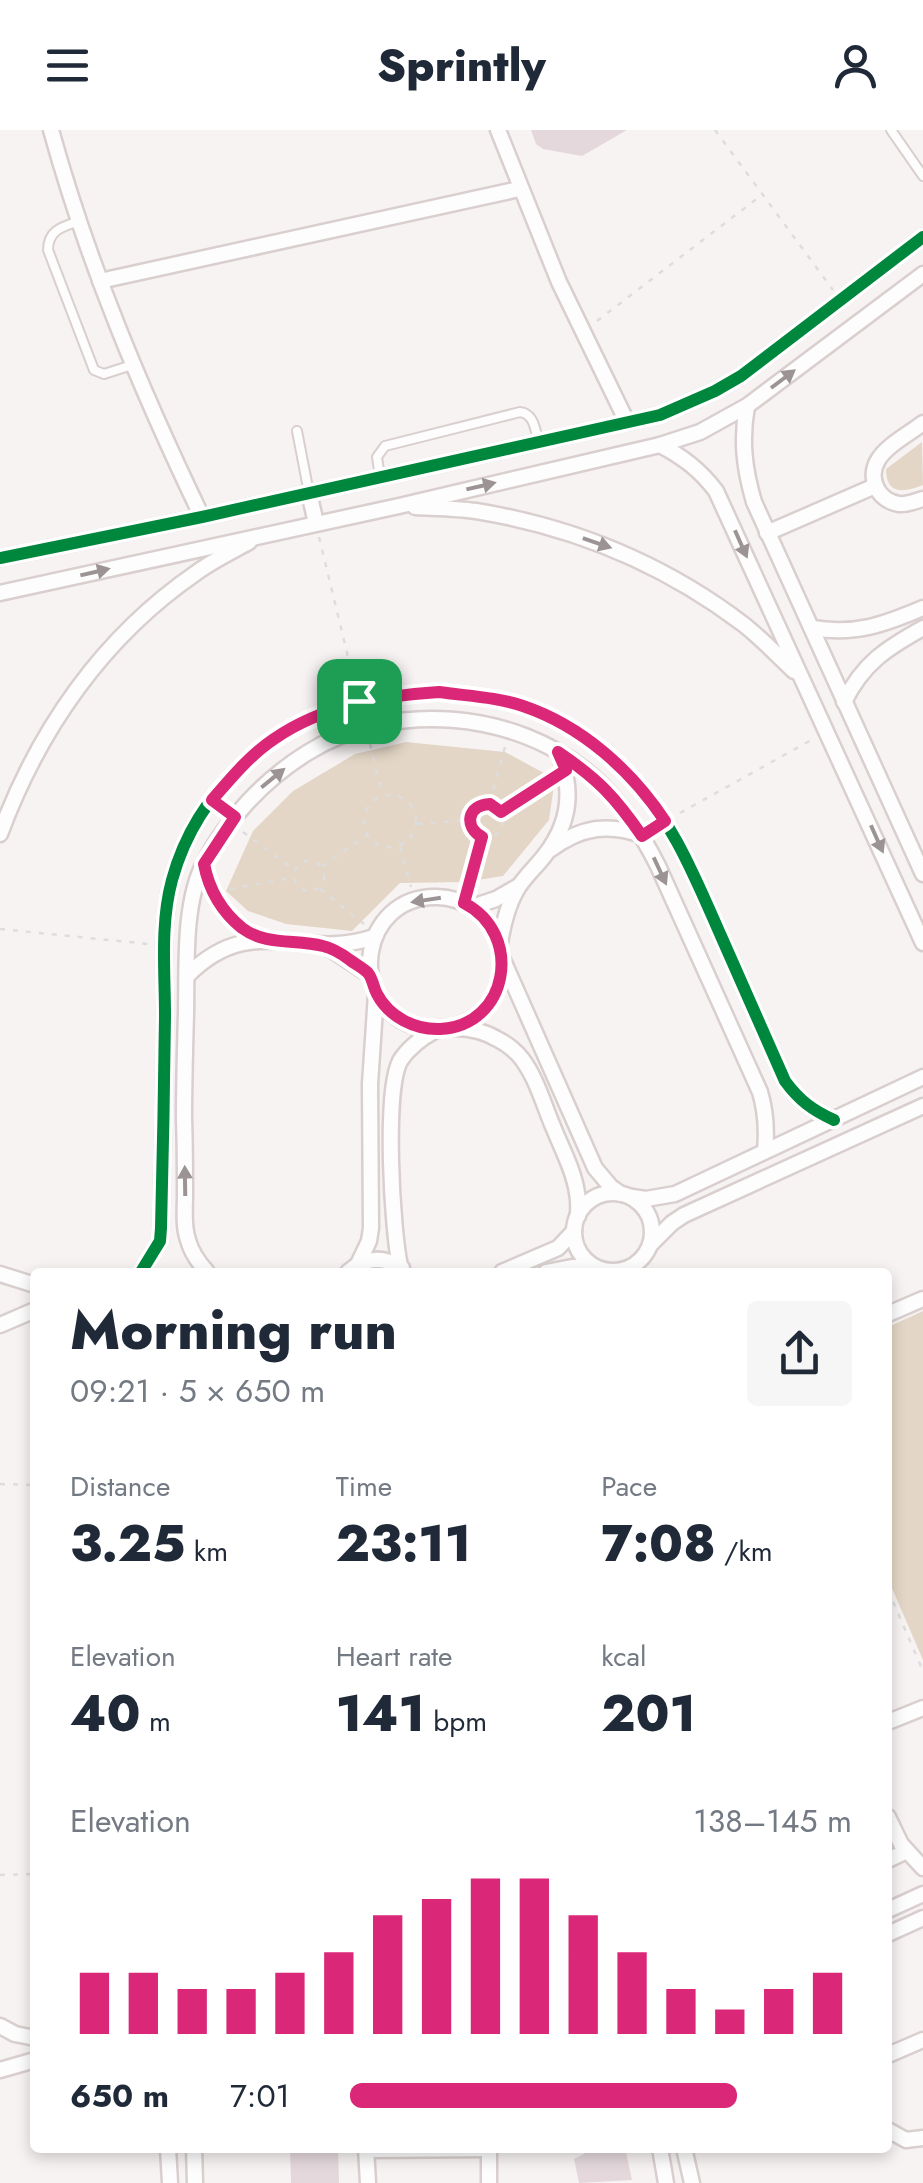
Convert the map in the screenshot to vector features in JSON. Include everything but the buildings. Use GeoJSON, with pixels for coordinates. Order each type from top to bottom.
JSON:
{"type":"FeatureCollection","features":[{"type":"Feature","properties":{"kind":"street"},"geometry":{"type":"LineString","coordinates":[[51,130],[79,221],[132,365],[202,517]]}},
{"type":"Feature","properties":{"kind":"street"},"geometry":{"type":"LineString","coordinates":[[498,130],[582,333],[627,422]]}},
{"type":"Feature","properties":{"kind":"street"},"geometry":{"type":"LineString","coordinates":[[100,281],[519,188]]}},
{"type":"Feature","properties":{"kind":"street"},"geometry":{"type":"LineString","coordinates":[[0,558],[660,415],[741,376],[923,236]]}},
{"type":"Feature","properties":{"kind":"street"},"geometry":{"type":"LineString","coordinates":[[0,593],[399,506],[660,445],[700,432],[747,406],[923,274]]}},
{"type":"Feature","properties":{"kind":"street"},"geometry":{"type":"LineString","coordinates":[[807,326],[825,348]]}},
{"type":"Feature","properties":{"kind":"street"},"geometry":{"type":"LineString","coordinates":[[747,406],[742,454],[754,502],[923,874]]}},
{"type":"Feature","properties":{"kind":"street"},"geometry":{"type":"LineString","coordinates":[[920,431],[882,454],[873,474],[879,493],[892,502],[909,503],[923,498]]}},
{"type":"Feature","properties":{"kind":"street"},"geometry":{"type":"LineString","coordinates":[[660,445],[701,472],[728,513],[923,943]]}},
{"type":"Feature","properties":{"kind":"street"},"geometry":{"type":"LineString","coordinates":[[768,533],[875,486]]}},
{"type":"Feature","properties":{"kind":"street"},"geometry":{"type":"LineString","coordinates":[[310,493],[316,522]]}},
{"type":"Feature","properties":{"kind":"street"},"geometry":{"type":"LineString","coordinates":[[728,513],[754,502]]}},
{"type":"Feature","properties":{"kind":"street"},"geometry":{"type":"LineString","coordinates":[[399,506],[474,511],[547,526],[617,550],[684,584],[730,615],[800,676]]}},
{"type":"Feature","properties":{"kind":"street"},"geometry":{"type":"LineString","coordinates":[[0,834],[42,739],[85,676],[137,620],[196,572],[263,534]]}},
{"type":"Feature","properties":{"kind":"street"},"geometry":{"type":"LineString","coordinates":[[812,628],[833,632],[875,628],[923,608]]}},
{"type":"Feature","properties":{"kind":"street"},"geometry":{"type":"LineString","coordinates":[[896,619],[904,639]]}},
{"type":"Feature","properties":{"kind":"street"},"geometry":{"type":"LineString","coordinates":[[844,702],[867,666],[923,628]]}},
{"type":"Feature","properties":{"kind":"street"},"geometry":{"type":"LineString","coordinates":[[143,1268],[160,1242],[164,946],[172,877],[189,836],[240,766],[274,739],[311,719],[359,701],[439,692],[522,706],[559,722],[624,769],[651,800],[687,858],[785,1081],[814,1111],[834,1120]]}},
{"type":"Feature","properties":{"kind":"street"},"geometry":{"type":"LineString","coordinates":[[204,1268],[194,1254],[186,1230],[185,1038],[190,920],[196,888],[204,864],[233,820],[265,783],[308,752],[366,728],[408,721],[460,720],[510,730],[558,752],[589,773],[616,799],[642,836],[760,1092],[766,1111],[765,1152]]}},
{"type":"Feature","properties":{"kind":"street"},"geometry":{"type":"LineString","coordinates":[[404,1268],[394,1229],[391,1096],[399,1063],[422,1038],[470,1020],[495,994],[501,977],[506,914],[518,887],[547,852],[564,822],[568,805],[566,770],[558,752]]}},
{"type":"Feature","properties":{"kind":"street"},"geometry":{"type":"LineString","coordinates":[[860,802],[885,791]]}},
{"type":"Feature","properties":{"kind":"street"},"geometry":{"type":"LineString","coordinates":[[212,800],[233,820]]}},
{"type":"Feature","properties":{"kind":"street"},"geometry":{"type":"LineString","coordinates":[[642,836],[665,821]]}},
{"type":"Feature","properties":{"kind":"street"},"geometry":{"type":"LineString","coordinates":[[547,852],[592,828],[609,827],[642,836]]}},
{"type":"Feature","properties":{"kind":"street"},"geometry":{"type":"LineString","coordinates":[[204,864],[212,892],[227,914],[260,939]]}},
{"type":"Feature","properties":{"kind":"street"},"geometry":{"type":"LineString","coordinates":[[468,905],[496,899],[518,887]]}},
{"type":"Feature","properties":{"kind":"street"},"geometry":{"type":"LineString","coordinates":[[600,1268],[580,1252],[574,1180],[521,1056],[501,1040],[478,1030],[418,1027],[401,1020],[376,993],[369,956],[375,935],[399,908],[432,896],[448,898],[468,905],[494,929],[595,1168],[602,1178],[648,1213],[652,1223],[647,1268]]}},
{"type":"Feature","properties":{"kind":"street"},"geometry":{"type":"LineString","coordinates":[[187,976],[196,966],[232,945],[260,939],[325,946],[350,944],[375,935]]}},
{"type":"Feature","properties":{"kind":"street"},"geometry":{"type":"LineString","coordinates":[[325,946],[370,975]]}},
{"type":"Feature","properties":{"kind":"street"},"geometry":{"type":"LineString","coordinates":[[353,1268],[369,1241],[371,1228],[370,1084],[376,993]]}},
{"type":"Feature","properties":{"kind":"street"},"geometry":{"type":"LineString","coordinates":[[164,1037],[185,1038]]}},
{"type":"Feature","properties":{"kind":"street"},"geometry":{"type":"LineString","coordinates":[[511,1268],[558,1248],[590,1201],[599,1196],[646,1199],[675,1194],[923,1077]]}},
{"type":"Feature","properties":{"kind":"street"},"geometry":{"type":"LineString","coordinates":[[760,1092],[774,1096],[785,1081]]}},
{"type":"Feature","properties":{"kind":"street"},"geometry":{"type":"LineString","coordinates":[[628,1268],[684,1215],[923,1106]]}},
{"type":"Feature","properties":{"kind":"street"},"geometry":{"type":"LineString","coordinates":[[161,1228],[171,1237],[186,1230]]}},
{"type":"Feature","properties":{"kind":"street"},"geometry":{"type":"LineString","coordinates":[[353,1268],[375,1259],[401,1268]]}},
{"type":"Feature","properties":{"kind":"street"},"geometry":{"type":"LineString","coordinates":[[0,1274],[30,1284]]}},
{"type":"Feature","properties":{"kind":"street"},"geometry":{"type":"LineString","coordinates":[[892,1312],[923,1299]]}},
{"type":"Feature","properties":{"kind":"street"},"geometry":{"type":"LineString","coordinates":[[0,1324],[30,1312]]}},
{"type":"Feature","properties":{"kind":"street"},"geometry":{"type":"LineString","coordinates":[[892,1720],[923,1708]]}},
{"type":"Feature","properties":{"kind":"street"},"geometry":{"type":"LineString","coordinates":[[892,1824],[907,1851],[923,1868]]}},
{"type":"Feature","properties":{"kind":"street"},"geometry":{"type":"LineString","coordinates":[[892,1858],[907,1851]]}},
{"type":"Feature","properties":{"kind":"street"},"geometry":{"type":"LineString","coordinates":[[892,1908],[923,1894]]}},
{"type":"Feature","properties":{"kind":"street"},"geometry":{"type":"LineString","coordinates":[[892,1933],[921,1924]]}},
{"type":"Feature","properties":{"kind":"street"},"geometry":{"type":"LineString","coordinates":[[0,2026],[30,2037]]}},
{"type":"Feature","properties":{"kind":"street"},"geometry":{"type":"LineString","coordinates":[[892,2054],[923,2040]]}},
{"type":"Feature","properties":{"kind":"street"},"geometry":{"type":"LineString","coordinates":[[0,2070],[30,2061]]}},
{"type":"Feature","properties":{"kind":"street"},"geometry":{"type":"LineString","coordinates":[[892,2132],[906,2140],[923,2138]]}},
{"type":"Feature","properties":{"kind":"street"},"geometry":{"type":"LineString","coordinates":[[168,2153],[170,2183]]}},
{"type":"Feature","properties":{"kind":"street"},"geometry":{"type":"LineString","coordinates":[[194,2153],[196,2183]]}},
{"type":"Feature","properties":{"kind":"street"},"geometry":{"type":"LineString","coordinates":[[366,2153],[368,2183]]}},
{"type":"Feature","properties":{"kind":"street"},"geometry":{"type":"LineString","coordinates":[[490,2153],[490,2183]]}},
{"type":"Feature","properties":{"kind":"street"},"geometry":{"type":"LineString","coordinates":[[661,2153],[666,2183]]}},
{"type":"Feature","properties":{"kind":"street"},"geometry":{"type":"LineString","coordinates":[[685,2153],[692,2183]]}},
{"type":"Feature","properties":{"kind":"lane"},"geometry":{"type":"LineString","coordinates":[[891,130],[923,176]]}},
{"type":"Feature","properties":{"kind":"lane"},"geometry":{"type":"LineString","coordinates":[[79,221],[53,232],[48,250],[94,370],[104,374],[132,365]]}},
{"type":"Feature","properties":{"kind":"lane"},"geometry":{"type":"LineString","coordinates":[[380,478],[378,457],[385,446],[520,412],[532,418],[538,443]]}},
{"type":"Feature","properties":{"kind":"lane"},"geometry":{"type":"LineString","coordinates":[[297,431],[310,493]]}},
{"type":"Feature","properties":{"kind":"path"},"geometry":{"type":"LineString","coordinates":[[716,130],[841,300]]}},
{"type":"Feature","properties":{"kind":"path"},"geometry":{"type":"LineString","coordinates":[[582,333],[762,194]]}},
{"type":"Feature","properties":{"kind":"path"},"geometry":{"type":"LineString","coordinates":[[316,522],[359,701]]}},
{"type":"Feature","properties":{"kind":"path"},"geometry":{"type":"LineString","coordinates":[[366,728],[382,796]]}},
{"type":"Feature","properties":{"kind":"path"},"geometry":{"type":"LineString","coordinates":[[490,804],[510,730]]}},
{"type":"Feature","properties":{"kind":"path"},"geometry":{"type":"LineString","coordinates":[[665,821],[827,731]]}},
{"type":"Feature","properties":{"kind":"path"},"geometry":{"type":"LineString","coordinates":[[501,812],[566,770]]}},
{"type":"Feature","properties":{"kind":"path"},"geometry":{"type":"LineString","coordinates":[[395,795],[407,800],[415,811],[416,824],[408,840],[400,845],[379,844],[368,834],[364,822],[367,809],[382,796],[395,795]]}},
{"type":"Feature","properties":{"kind":"path"},"geometry":{"type":"LineString","coordinates":[[490,804],[501,812],[504,820],[497,834],[482,837],[472,830],[469,820],[476,807],[490,804]]}},
{"type":"Feature","properties":{"kind":"path"},"geometry":{"type":"LineString","coordinates":[[233,820],[294,870]]}},
{"type":"Feature","properties":{"kind":"path"},"geometry":{"type":"LineString","coordinates":[[416,824],[469,820]]}},
{"type":"Feature","properties":{"kind":"path"},"geometry":{"type":"LineString","coordinates":[[321,866],[368,834]]}},
{"type":"Feature","properties":{"kind":"path"},"geometry":{"type":"LineString","coordinates":[[468,905],[482,837]]}},
{"type":"Feature","properties":{"kind":"path"},"geometry":{"type":"LineString","coordinates":[[400,845],[415,900]]}},
{"type":"Feature","properties":{"kind":"path"},"geometry":{"type":"LineString","coordinates":[[310,860],[321,866],[324,878],[319,888],[303,891],[295,884],[294,870],[310,860]]}},
{"type":"Feature","properties":{"kind":"path"},"geometry":{"type":"LineString","coordinates":[[212,892],[293,878]]}},
{"type":"Feature","properties":{"kind":"path"},"geometry":{"type":"LineString","coordinates":[[319,888],[375,935]]}},
{"type":"Feature","properties":{"kind":"path"},"geometry":{"type":"LineString","coordinates":[[0,929],[164,946]]}},
{"type":"Feature","properties":{"kind":"path"},"geometry":{"type":"LineString","coordinates":[[0,1484],[30,1485]]}},
{"type":"Feature","properties":{"kind":"path"},"geometry":{"type":"LineString","coordinates":[[892,1599],[923,1671]]}},
{"type":"Feature","properties":{"kind":"path"},"geometry":{"type":"LineString","coordinates":[[0,1875],[30,1874]]}},
{"type":"Feature","properties":{"kind":"shaded area"},"geometry":{"type":"Polygon","coordinates":[[[922,442],[923,485],[893,488],[886,469],[922,442]]]}},
{"type":"Feature","properties":{"kind":"shaded area"},"geometry":{"type":"Polygon","coordinates":[[[406,742],[505,752],[555,779],[549,820],[503,876],[465,882],[400,883],[352,931],[286,924],[248,911],[226,891],[253,831],[293,791],[355,754],[406,742]]]}},
{"type":"Feature","properties":{"kind":"shaded area"},"geometry":{"type":"Polygon","coordinates":[[[923,1311],[923,1660],[892,1588],[892,1325],[923,1311]]]}},
{"type":"Feature","properties":{"kind":"cycle path"},"geometry":{"type":"LineString","coordinates":[[0,558],[660,415],[741,376],[923,237]]}},
{"type":"Feature","properties":{"kind":"cycle path"},"geometry":{"type":"LineString","coordinates":[[143,1268],[160,1241],[165,931],[172,880],[201,814],[246,762],[304,724],[369,700],[438,693],[506,702],[571,728],[627,772],[657,809],[681,850],[785,1081],[806,1104],[834,1120]]}},
{"type":"Feature","properties":{"kind":"route"},"geometry":{"type":"LineString","coordinates":[[439,692],[522,706],[559,722],[594,744],[624,769],[665,821],[642,836],[616,799],[589,773],[558,752],[566,770],[501,812],[490,804],[476,807],[470,825],[482,837],[464,903],[494,929],[503,959],[495,994],[484,1009],[453,1028],[437,1030],[401,1020],[376,993],[370,975],[325,946],[260,939],[248,932],[227,914],[207,878],[204,864],[235,817],[212,800],[240,766],[274,739],[311,719],[359,701],[439,692]]}}]}
